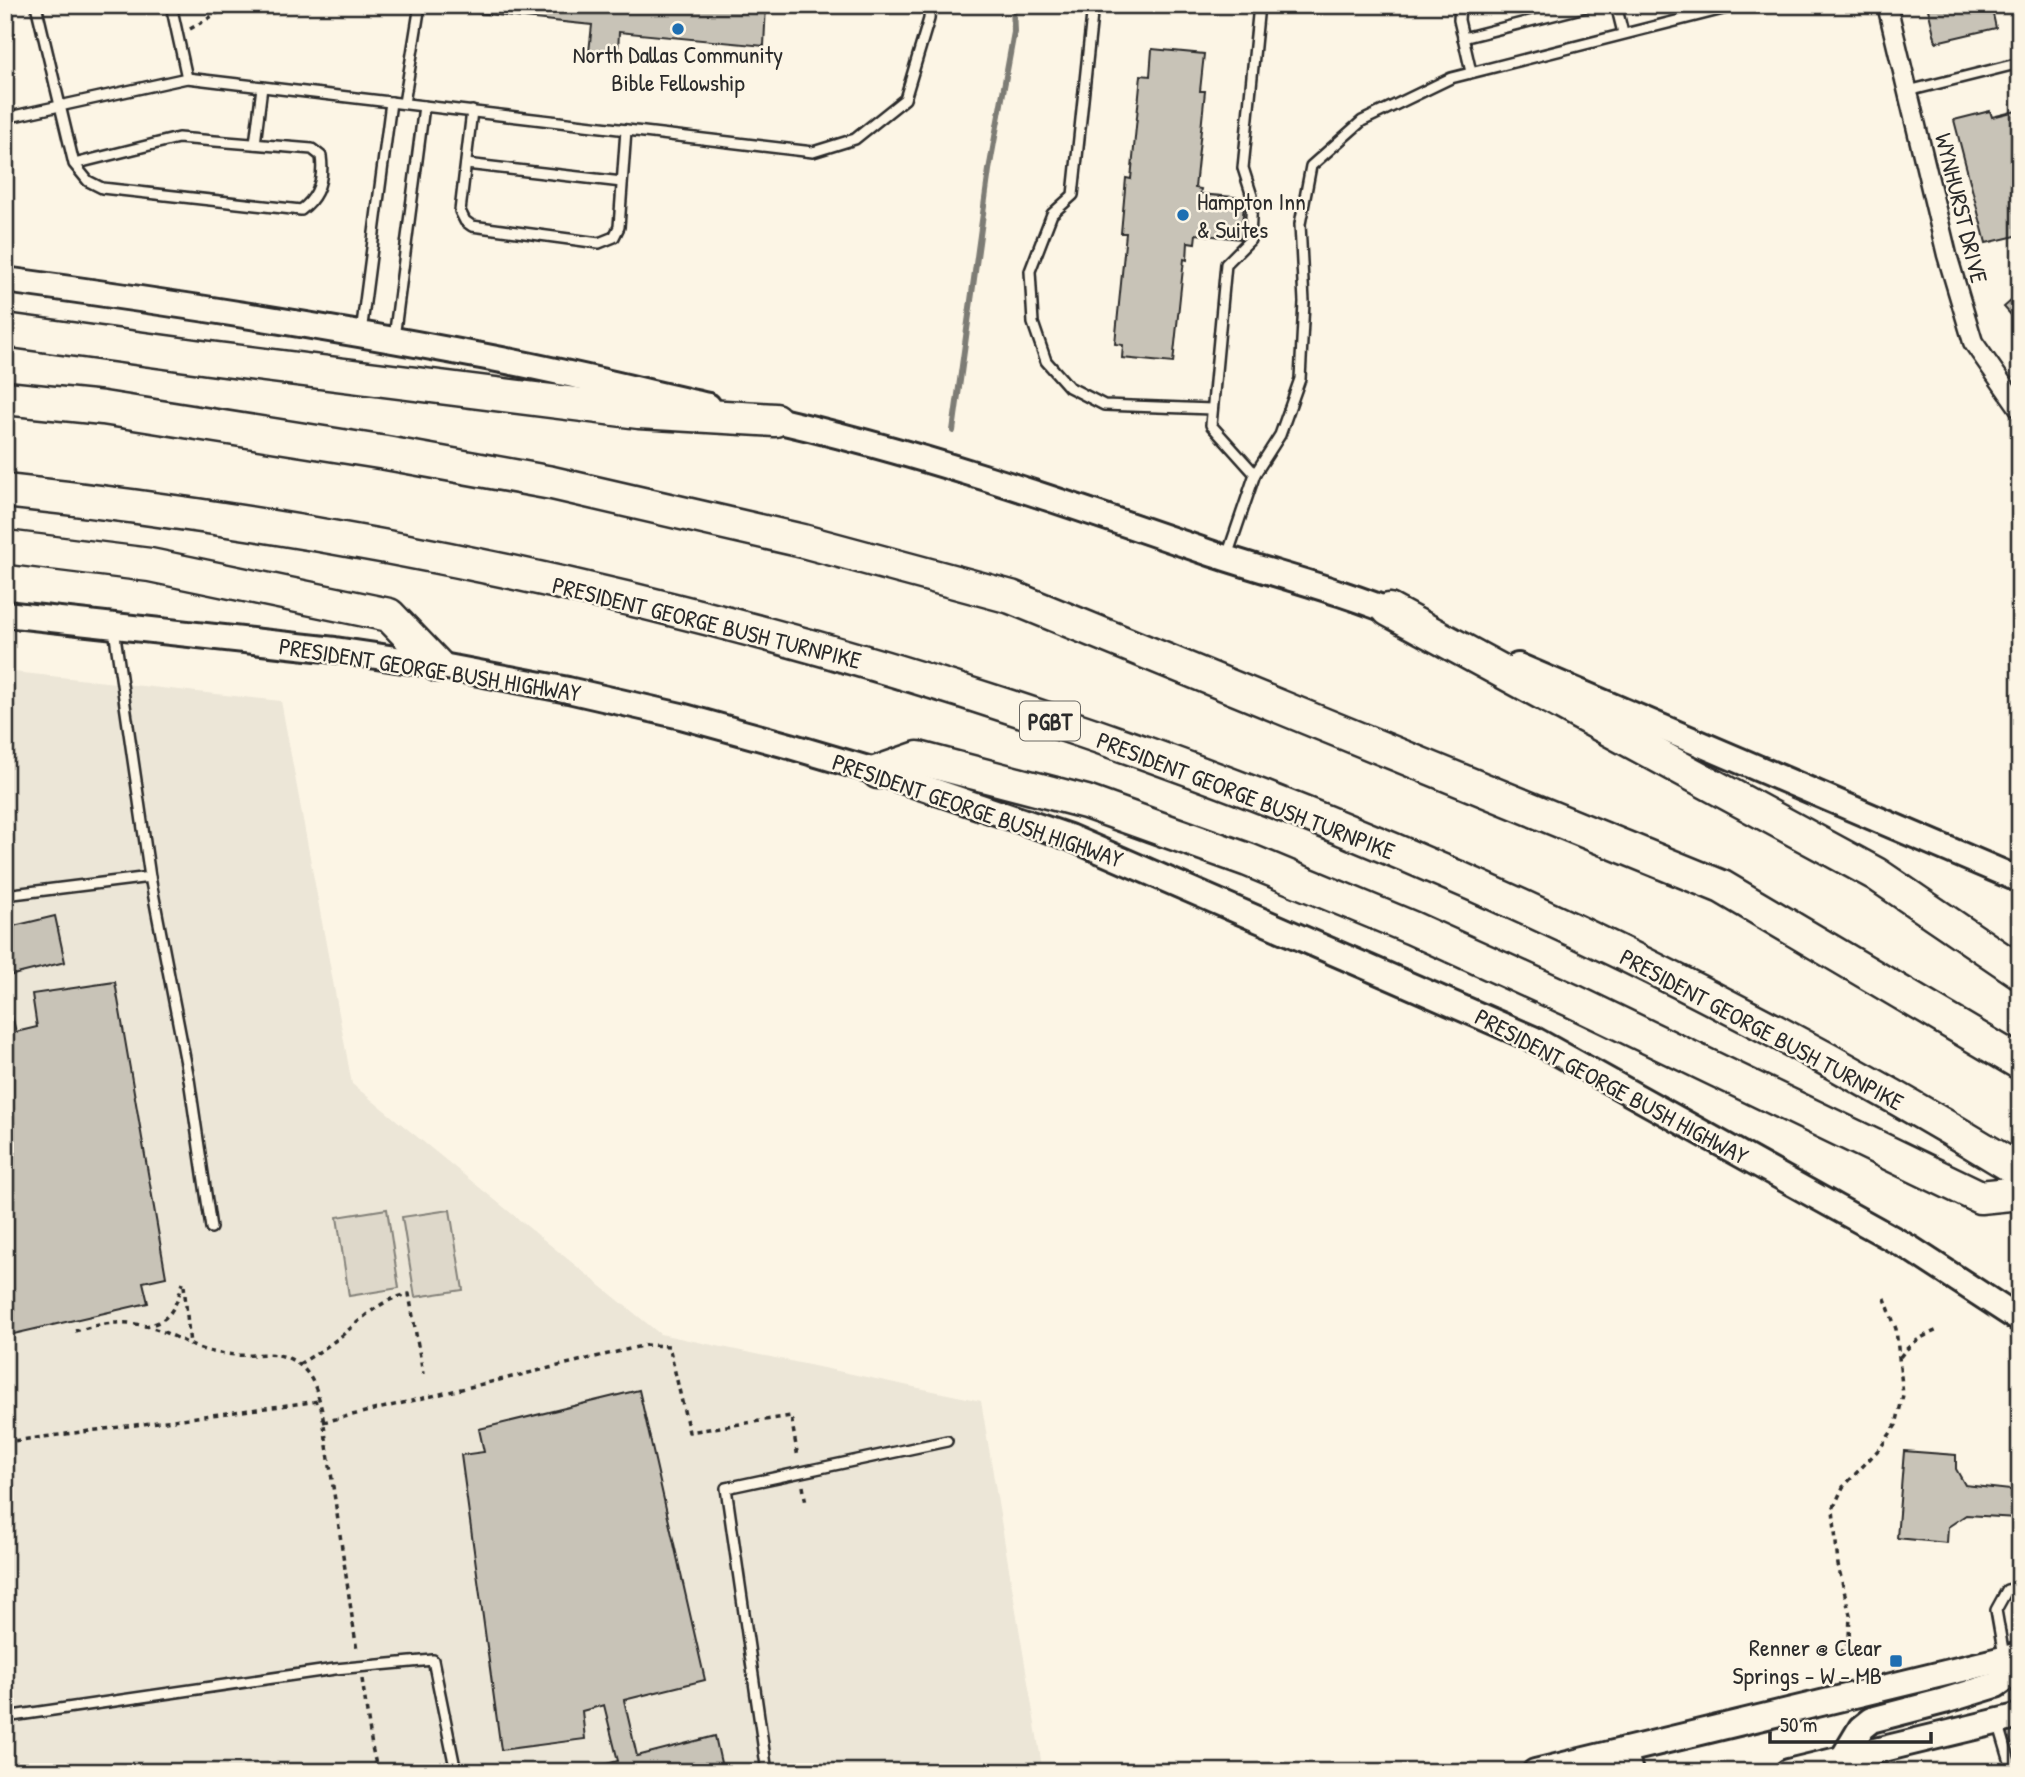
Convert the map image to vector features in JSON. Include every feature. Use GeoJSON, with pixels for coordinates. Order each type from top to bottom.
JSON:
{"type":"FeatureCollection","features":[{"type":"Feature","properties":{"kind":"highway"},"geometry":{"type":"LineString","coordinates":[[5,330],[639,412],[775,420]]}},
{"type":"Feature","properties":{"kind":"highway"},"geometry":{"type":"LineString","coordinates":[[5,398],[103,408],[386,453],[552,483],[803,541],[1011,597],[1722,887],[2020,1063]]}},
{"type":"Feature","properties":{"kind":"highway","name":"PRESIDENT GEORGE BUSH TURNPIKE"},"geometry":{"type":"LineString","coordinates":[[5,491],[247,523],[405,551],[560,583],[800,644],[1074,729],[1296,811],[1525,909],[1748,1018],[1875,1087],[2020,1171]]}},
{"type":"Feature","properties":{"kind":"highway"},"geometry":{"type":"LineString","coordinates":[[5,547],[150,565],[389,615],[437,665]]}},
{"type":"Feature","properties":{"kind":"highway"},"geometry":{"type":"LineString","coordinates":[[1389,610],[1876,874],[2020,972]]}},
{"type":"Feature","properties":{"kind":"highway"},"geometry":{"type":"LineString","coordinates":[[878,772],[918,758],[1086,802],[1248,860],[1412,928],[1573,1001],[1980,1197],[2020,1193]]}},
{"type":"Feature","properties":{"kind":"main road"},"geometry":{"type":"LineString","coordinates":[[5,280],[124,296],[474,354],[844,436],[929,460],[1389,610],[2020,880]]}},
{"type":"Feature","properties":{"kind":"main road","name":"PRESIDENT GEORGE BUSH HIGHWAY"},"geometry":{"type":"LineString","coordinates":[[5,614],[322,649],[437,665],[568,690],[767,739],[878,772],[1069,837],[1533,1039],[1911,1249],[2020,1320]]}},
{"type":"Feature","properties":{"kind":"main road"},"geometry":{"type":"LineString","coordinates":[[1843,1758],[1861,1728],[1871,1720],[1996,1685],[2003,1680],[2012,1656]]}},
{"type":"Feature","properties":{"kind":"main road"},"geometry":{"type":"LineString","coordinates":[[1535,1772],[1627,1761],[2012,1656]]}},
{"type":"Feature","properties":{"kind":"main road"},"geometry":{"type":"LineString","coordinates":[[1787,1772],[2009,1718]]}},
{"type":"Feature","properties":{"kind":"street","name":"WYNHURST DRIVE"},"geometry":{"type":"LineString","coordinates":[[1887,5],[1947,255],[1973,342],[2020,409]]}},
{"type":"Feature","properties":{"kind":"lane"},"geometry":{"type":"LineString","coordinates":[[36,5],[74,164],[88,181],[102,188],[292,211],[301,210],[309,204],[320,187],[321,156],[312,149],[178,138],[74,164]]}},
{"type":"Feature","properties":{"kind":"lane"},"geometry":{"type":"LineString","coordinates":[[171,5],[187,78]]}},
{"type":"Feature","properties":{"kind":"lane"},"geometry":{"type":"LineString","coordinates":[[404,103],[420,5]]}},
{"type":"Feature","properties":{"kind":"lane"},"geometry":{"type":"LineString","coordinates":[[5,118],[187,78],[813,152],[855,139],[905,99],[929,19],[930,5]]}},
{"type":"Feature","properties":{"kind":"lane"},"geometry":{"type":"LineString","coordinates":[[1093,5],[1073,195],[1052,214],[1030,271],[1033,323],[1046,362],[1069,387],[1104,405],[1212,409]]}},
{"type":"Feature","properties":{"kind":"lane"},"geometry":{"type":"LineString","coordinates":[[1255,474],[1211,425],[1226,264],[1250,240],[1252,196],[1243,168],[1259,5]]}},
{"type":"Feature","properties":{"kind":"lane"},"geometry":{"type":"LineString","coordinates":[[1460,5],[1459,20],[1471,72]]}},
{"type":"Feature","properties":{"kind":"lane"},"geometry":{"type":"LineString","coordinates":[[1463,38],[1593,5]]}},
{"type":"Feature","properties":{"kind":"lane"},"geometry":{"type":"LineString","coordinates":[[1616,5],[1623,33]]}},
{"type":"Feature","properties":{"kind":"lane"},"geometry":{"type":"LineString","coordinates":[[1226,558],[1255,474],[1280,435],[1300,379],[1304,302],[1300,224],[1311,166],[1362,121],[1451,78],[1739,5]]}},
{"type":"Feature","properties":{"kind":"lane"},"geometry":{"type":"LineString","coordinates":[[1908,91],[2020,64]]}},
{"type":"Feature","properties":{"kind":"lane"},"geometry":{"type":"LineString","coordinates":[[255,145],[262,87]]}},
{"type":"Feature","properties":{"kind":"lane"},"geometry":{"type":"LineString","coordinates":[[360,334],[391,102]]}},
{"type":"Feature","properties":{"kind":"lane"},"geometry":{"type":"LineString","coordinates":[[393,340],[424,106]]}},
{"type":"Feature","properties":{"kind":"lane"},"geometry":{"type":"LineString","coordinates":[[472,111],[461,216],[472,226],[599,243],[614,237],[619,227],[626,130]]}},
{"type":"Feature","properties":{"kind":"lane"},"geometry":{"type":"LineString","coordinates":[[466,164],[622,182]]}},
{"type":"Feature","properties":{"kind":"lane"},"geometry":{"type":"LineString","coordinates":[[114,626],[150,877],[189,1079],[211,1228]]}},
{"type":"Feature","properties":{"kind":"lane"},"geometry":{"type":"LineString","coordinates":[[5,895],[150,877]]}},
{"type":"Feature","properties":{"kind":"lane"},"geometry":{"type":"LineString","coordinates":[[767,1772],[726,1488],[947,1441]]}},
{"type":"Feature","properties":{"kind":"lane"},"geometry":{"type":"LineString","coordinates":[[2012,1656],[1996,1610],[2007,1590],[2020,1588]]}},
{"type":"Feature","properties":{"kind":"lane"},"geometry":{"type":"LineString","coordinates":[[5,1717],[360,1667],[433,1660],[456,1772]]}},
{"type":"Feature","properties":{"kind":"lane"},"geometry":{"type":"LineString","coordinates":[[2009,1718],[2013,1772]]}},
{"type":"Feature","properties":{"kind":"path"},"geometry":{"type":"LineString","coordinates":[[188,30],[231,5]]}},
{"type":"Feature","properties":{"kind":"path"},"geometry":{"type":"LineString","coordinates":[[141,1326],[161,1322],[170,1315],[183,1282],[190,1345]]}},
{"type":"Feature","properties":{"kind":"path"},"geometry":{"type":"LineString","coordinates":[[1841,1654],[1849,1638],[1850,1615],[1838,1564],[1833,1509],[1843,1488],[1881,1447],[1896,1425],[1903,1395],[1896,1329],[1883,1293]]}},
{"type":"Feature","properties":{"kind":"path"},"geometry":{"type":"LineString","coordinates":[[299,1364],[342,1335],[362,1317],[408,1294],[423,1374]]}},
{"type":"Feature","properties":{"kind":"path"},"geometry":{"type":"LineString","coordinates":[[75,1331],[118,1322],[179,1338],[190,1345],[235,1355],[280,1354],[307,1371],[316,1386],[323,1422],[377,1769]]}},
{"type":"Feature","properties":{"kind":"path"},"geometry":{"type":"LineString","coordinates":[[1900,1357],[1909,1345],[1940,1329]]}},
{"type":"Feature","properties":{"kind":"path"},"geometry":{"type":"LineString","coordinates":[[323,1422],[646,1345],[669,1346],[689,1432],[792,1416],[806,1504]]}},
{"type":"Feature","properties":{"kind":"path"},"geometry":{"type":"LineString","coordinates":[[5,1442],[319,1401]]}},
{"type":"Feature","properties":{"kind":"shaded area"},"geometry":{"type":"Polygon","coordinates":[[[5,671],[281,701],[352,1084],[660,1334],[981,1401],[1043,1772],[5,1772],[5,671]]]}},
{"type":"Feature","properties":{"kind":"shaded area"},"geometry":{"type":"Polygon","coordinates":[[[387,1209],[399,1288],[349,1296],[337,1217],[387,1209]]]}},
{"type":"Feature","properties":{"kind":"shaded area"},"geometry":{"type":"Polygon","coordinates":[[[450,1210],[463,1290],[415,1297],[402,1217],[450,1210]]]}},
{"type":"Feature","properties":{"kind":"building","name":"North Dallas Community Bible Fellowship"},"geometry":{"type":"Polygon","coordinates":[[[449,5],[766,5],[764,46],[619,32],[618,52],[589,52],[592,25],[448,10],[449,5]]]}},
{"type":"Feature","properties":{"kind":"building"},"geometry":{"type":"Polygon","coordinates":[[[1927,5],[1991,5],[1996,28],[1936,42],[1927,5]]]}},
{"type":"Feature","properties":{"kind":"building","name":"Hampton Inn & Suites"},"geometry":{"type":"Polygon","coordinates":[[[1152,49],[1204,54],[1200,91],[1205,91],[1195,188],[1201,189],[1200,194],[1245,198],[1240,239],[1196,234],[1195,243],[1188,242],[1173,363],[1122,358],[1123,345],[1115,344],[1126,233],[1121,233],[1126,178],[1131,179],[1141,75],[1150,76],[1152,49]]]}},
{"type":"Feature","properties":{"kind":"building"},"geometry":{"type":"Polygon","coordinates":[[[2020,110],[2020,235],[1986,243],[1954,120],[1990,111],[1992,117],[2020,110]]]}},
{"type":"Feature","properties":{"kind":"building"},"geometry":{"type":"Polygon","coordinates":[[[2020,293],[2020,325],[2004,307],[2020,293]]]}},
{"type":"Feature","properties":{"kind":"building"},"geometry":{"type":"Polygon","coordinates":[[[55,916],[65,962],[5,977],[5,928],[55,916]]]}},
{"type":"Feature","properties":{"kind":"building"},"geometry":{"type":"Polygon","coordinates":[[[115,982],[166,1277],[143,1282],[148,1303],[5,1336],[5,987],[16,1032],[37,1027],[32,994],[115,982]]]}},
{"type":"Feature","properties":{"kind":"building"},"geometry":{"type":"Polygon","coordinates":[[[639,1390],[705,1680],[624,1700],[637,1756],[715,1736],[723,1772],[575,1772],[618,1761],[604,1705],[582,1711],[585,1739],[501,1750],[461,1455],[484,1452],[479,1429],[639,1390]]]}},
{"type":"Feature","properties":{"kind":"building"},"geometry":{"type":"Polygon","coordinates":[[[1904,1451],[1956,1455],[1956,1469],[1965,1485],[2019,1491],[2020,1488],[2020,1573],[2013,1573],[2017,1518],[1966,1515],[1948,1527],[1947,1543],[1897,1538],[1904,1451]]]}},
{"type":"Feature","properties":{"kind":"waterway"},"geometry":{"type":"LineString","coordinates":[[953,431],[989,170],[1014,32],[1013,5]]}},
{"type":"Feature","properties":{"kind":"place","name":"North Dallas Community Bible Fellowship"},"geometry":{"type":"Point","coordinates":[678,29]}},
{"type":"Feature","properties":{"kind":"place","name":"Hampton Inn & Suites"},"geometry":{"type":"Point","coordinates":[1183,215]}},
{"type":"Feature","properties":{"kind":"place","name":"Renner @ Clear Springs - W - MB"},"geometry":{"type":"Point","coordinates":[1896,1661]}}]}
